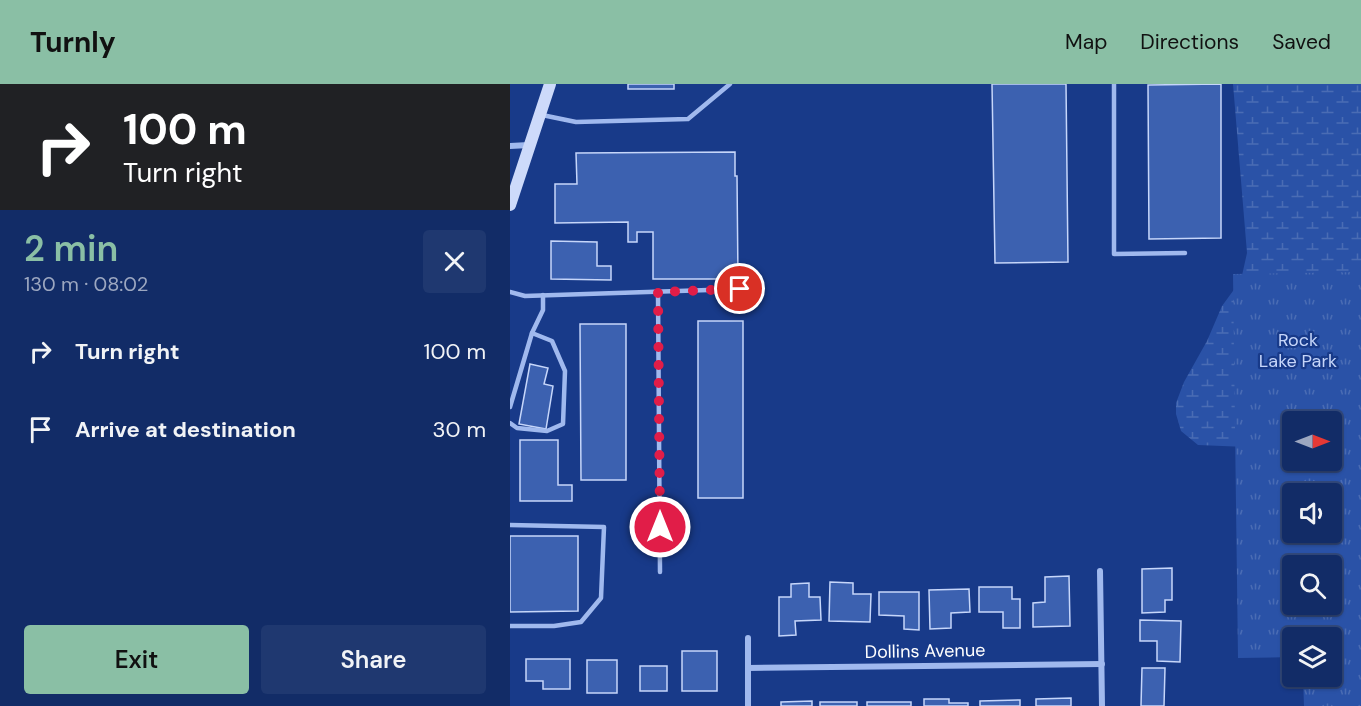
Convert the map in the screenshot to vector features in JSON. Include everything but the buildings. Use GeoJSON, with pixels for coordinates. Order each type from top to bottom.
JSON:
{"type":"FeatureCollection","features":[{"type":"Feature","properties":{"kind":"main road"},"geometry":{"type":"LineString","coordinates":[[510,205],[550,84]]}},
{"type":"Feature","properties":{"kind":"street"},"geometry":{"type":"LineString","coordinates":[[510,146],[529,145]]}},
{"type":"Feature","properties":{"kind":"street"},"geometry":{"type":"LineString","coordinates":[[1100,571],[1102,706]]}},
{"type":"Feature","properties":{"kind":"street"},"geometry":{"type":"LineString","coordinates":[[748,638],[748,706]]}},
{"type":"Feature","properties":{"kind":"street","name":"Dollins Avenue"},"geometry":{"type":"LineString","coordinates":[[748,668],[1102,664]]}},
{"type":"Feature","properties":{"kind":"lane"},"geometry":{"type":"LineString","coordinates":[[540,114],[576,122],[688,119],[730,84]]}},
{"type":"Feature","properties":{"kind":"lane"},"geometry":{"type":"LineString","coordinates":[[1114,84],[1114,254],[1185,253]]}},
{"type":"Feature","properties":{"kind":"lane"},"geometry":{"type":"LineString","coordinates":[[510,292],[525,296],[740,289]]}},
{"type":"Feature","properties":{"kind":"lane"},"geometry":{"type":"LineString","coordinates":[[658,292],[660,572]]}},
{"type":"Feature","properties":{"kind":"lane"},"geometry":{"type":"LineString","coordinates":[[510,407],[532,333],[543,310],[543,295]]}},
{"type":"Feature","properties":{"kind":"lane"},"geometry":{"type":"LineString","coordinates":[[510,423],[517,428],[547,431],[563,424],[565,371],[552,341],[532,333]]}},
{"type":"Feature","properties":{"kind":"lane"},"geometry":{"type":"LineString","coordinates":[[510,525],[604,527],[601,598],[581,622],[554,626],[510,626]]}},
{"type":"Feature","properties":{"kind":"green space"},"geometry":{"type":"Polygon","coordinates":[[[1233,84],[1361,84],[1361,451],[1342,432],[1342,411],[1282,411],[1282,449],[1198,445],[1181,431],[1176,414],[1176,403],[1222,306],[1241,280],[1247,253],[1233,84]]]}},
{"type":"Feature","properties":{"kind":"green space","name":"Rock Lake Park"},"geometry":{"type":"Polygon","coordinates":[[[1361,272],[1361,706],[1304,706],[1303,687],[1342,687],[1342,627],[1282,627],[1282,657],[1238,658],[1233,274],[1361,272]]]}},
{"type":"Feature","properties":{"kind":"route"},"geometry":{"type":"LineString","coordinates":[[660,527],[658,292],[740,289]]}}]}
